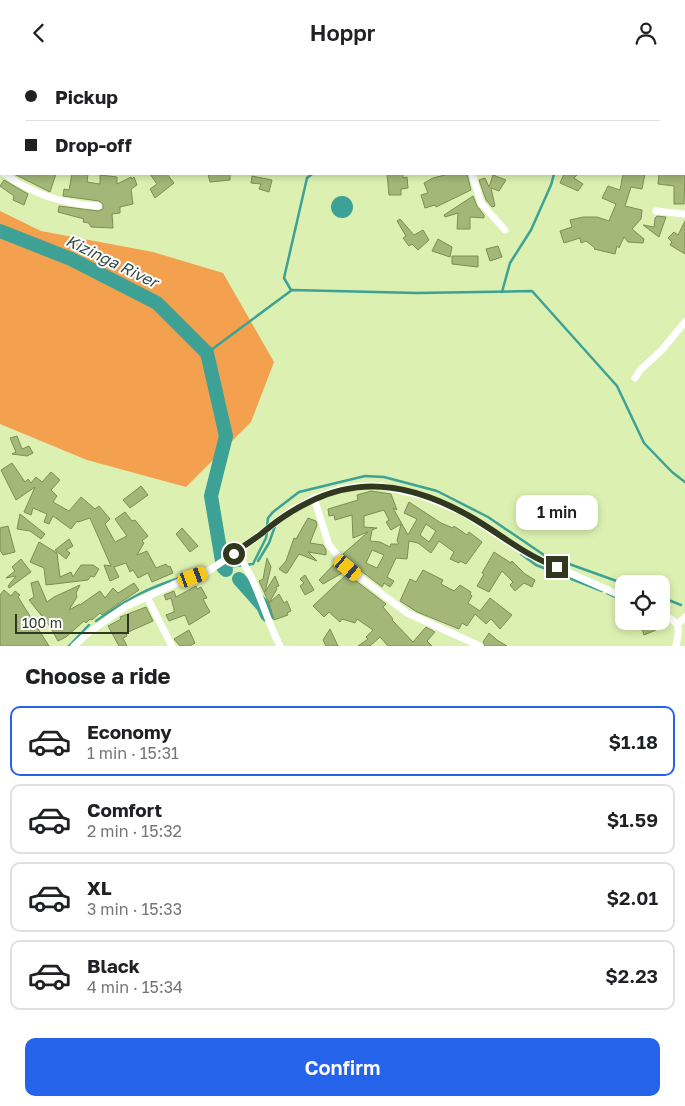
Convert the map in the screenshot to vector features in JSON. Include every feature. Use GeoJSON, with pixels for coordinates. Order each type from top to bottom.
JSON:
{"type":"FeatureCollection","features":[{"type":"Feature","properties":{"kind":"street"},"geometry":{"type":"LineString","coordinates":[[7,175],[35,193],[74,205],[98,206]]}},
{"type":"Feature","properties":{"kind":"street"},"geometry":{"type":"LineString","coordinates":[[472,175],[481,203],[505,230]]}},
{"type":"Feature","properties":{"kind":"street"},"geometry":{"type":"LineString","coordinates":[[656,211],[685,214]]}},
{"type":"Feature","properties":{"kind":"street"},"geometry":{"type":"LineString","coordinates":[[635,378],[640,370],[662,350],[685,322]]}},
{"type":"Feature","properties":{"kind":"street"},"geometry":{"type":"LineString","coordinates":[[74,646],[86,634],[125,607],[205,573],[235,553],[276,520],[314,498],[340,489],[362,486],[381,486],[420,495],[462,512],[527,554],[615,593]]}},
{"type":"Feature","properties":{"kind":"street"},"geometry":{"type":"LineString","coordinates":[[314,498],[329,545],[348,568],[407,613],[480,646]]}},
{"type":"Feature","properties":{"kind":"street"},"geometry":{"type":"LineString","coordinates":[[235,553],[246,565],[263,601],[280,646]]}},
{"type":"Feature","properties":{"kind":"street"},"geometry":{"type":"LineString","coordinates":[[147,597],[172,646]]}},
{"type":"Feature","properties":{"kind":"street"},"geometry":{"type":"LineString","coordinates":[[678,624],[685,617]]}},
{"type":"Feature","properties":{"kind":"street"},"geometry":{"type":"LineString","coordinates":[[670,618],[678,624],[679,632],[676,646]]}},
{"type":"Feature","properties":{"kind":"shaded area"},"geometry":{"type":"Polygon","coordinates":[[[0,211],[41,231],[153,252],[223,273],[274,362],[251,422],[186,487],[87,460],[0,424],[0,211]]]}},
{"type":"Feature","properties":{"kind":"water"},"geometry":{"type":"Polygon","coordinates":[[[342,196],[350,199],[353,207],[350,215],[342,218],[334,215],[331,207],[334,199],[342,196]]]}},
{"type":"Feature","properties":{"kind":"building"},"geometry":{"type":"Polygon","coordinates":[[[16,175],[56,175],[50,192],[16,175]]]}},
{"type":"Feature","properties":{"kind":"building"},"geometry":{"type":"Polygon","coordinates":[[[72,175],[88,175],[87,182],[100,184],[100,175],[117,177],[117,184],[134,177],[137,185],[131,189],[133,204],[120,207],[120,213],[112,214],[113,228],[91,227],[89,223],[83,222],[84,219],[58,212],[59,206],[98,211],[103,209],[103,204],[99,201],[63,196],[64,189],[69,190],[72,175]]]}},
{"type":"Feature","properties":{"kind":"building"},"geometry":{"type":"Polygon","coordinates":[[[151,175],[168,175],[174,183],[155,198],[150,189],[157,184],[151,175]]]}},
{"type":"Feature","properties":{"kind":"building"},"geometry":{"type":"Polygon","coordinates":[[[208,175],[230,175],[230,180],[210,182],[208,175]]]}},
{"type":"Feature","properties":{"kind":"building"},"geometry":{"type":"Polygon","coordinates":[[[387,175],[403,175],[403,178],[407,177],[408,188],[401,189],[401,195],[389,195],[387,175]]]}},
{"type":"Feature","properties":{"kind":"building"},"geometry":{"type":"Polygon","coordinates":[[[445,175],[467,175],[471,190],[436,207],[435,205],[425,208],[421,195],[428,193],[424,183],[445,175]]]}},
{"type":"Feature","properties":{"kind":"building"},"geometry":{"type":"Polygon","coordinates":[[[493,175],[506,180],[499,191],[491,188],[495,206],[492,207],[486,200],[479,180],[485,178],[489,187],[493,175]]]}},
{"type":"Feature","properties":{"kind":"building"},"geometry":{"type":"Polygon","coordinates":[[[564,175],[577,175],[574,178],[583,184],[578,191],[560,183],[564,175]]]}},
{"type":"Feature","properties":{"kind":"building"},"geometry":{"type":"Polygon","coordinates":[[[623,175],[645,175],[642,189],[631,187],[625,206],[642,210],[641,219],[632,229],[644,239],[643,243],[628,242],[624,237],[619,248],[617,246],[615,254],[594,249],[586,241],[581,243],[580,238],[564,243],[560,231],[572,227],[570,220],[583,217],[597,217],[609,221],[616,204],[602,198],[608,186],[620,190],[623,175]]]}},
{"type":"Feature","properties":{"kind":"building"},"geometry":{"type":"Polygon","coordinates":[[[659,175],[685,175],[684,204],[674,204],[674,186],[658,184],[659,175]]]}},
{"type":"Feature","properties":{"kind":"building"},"geometry":{"type":"Polygon","coordinates":[[[252,176],[272,180],[269,192],[259,189],[261,184],[251,183],[252,176]]]}},
{"type":"Feature","properties":{"kind":"building"},"geometry":{"type":"Polygon","coordinates":[[[4,180],[28,194],[24,205],[13,200],[14,196],[0,186],[4,180]]]}},
{"type":"Feature","properties":{"kind":"building"},"geometry":{"type":"Polygon","coordinates":[[[473,196],[484,218],[470,217],[470,229],[457,229],[458,213],[445,217],[444,215],[473,196]]]}},
{"type":"Feature","properties":{"kind":"building"},"geometry":{"type":"Polygon","coordinates":[[[657,216],[666,217],[659,237],[643,225],[654,227],[657,216]]]}},
{"type":"Feature","properties":{"kind":"building"},"geometry":{"type":"Polygon","coordinates":[[[400,219],[414,235],[423,230],[429,240],[418,250],[412,244],[409,246],[403,238],[406,236],[397,221],[400,219]]]}},
{"type":"Feature","properties":{"kind":"building"},"geometry":{"type":"Polygon","coordinates":[[[685,221],[685,254],[670,245],[672,242],[668,238],[674,232],[678,235],[685,221]]]}},
{"type":"Feature","properties":{"kind":"building"},"geometry":{"type":"Polygon","coordinates":[[[438,239],[452,247],[450,257],[432,251],[438,239]]]}},
{"type":"Feature","properties":{"kind":"building"},"geometry":{"type":"Polygon","coordinates":[[[498,246],[502,257],[490,261],[486,249],[498,246]]]}},
{"type":"Feature","properties":{"kind":"building"},"geometry":{"type":"Polygon","coordinates":[[[452,256],[478,256],[478,267],[452,264],[452,256]]]}},
{"type":"Feature","properties":{"kind":"building"},"geometry":{"type":"Polygon","coordinates":[[[17,436],[22,449],[29,446],[33,453],[27,456],[12,454],[16,452],[10,438],[17,436]]]}},
{"type":"Feature","properties":{"kind":"building"},"geometry":{"type":"Polygon","coordinates":[[[12,463],[25,482],[28,479],[31,483],[36,477],[42,482],[51,472],[60,480],[51,490],[57,496],[53,502],[69,511],[81,497],[95,509],[99,506],[110,519],[105,524],[115,542],[127,536],[115,519],[125,512],[132,521],[135,520],[148,536],[142,541],[144,543],[137,555],[147,551],[156,568],[166,564],[168,567],[170,566],[173,573],[152,582],[148,573],[138,578],[133,570],[130,572],[126,563],[114,567],[119,577],[110,581],[104,565],[111,566],[90,518],[77,521],[71,529],[53,516],[49,524],[44,522],[47,514],[33,508],[31,515],[24,512],[35,487],[16,500],[1,470],[12,463]]]}},
{"type":"Feature","properties":{"kind":"building"},"geometry":{"type":"Polygon","coordinates":[[[141,486],[148,495],[130,508],[123,500],[141,486]]]}},
{"type":"Feature","properties":{"kind":"building"},"geometry":{"type":"Polygon","coordinates":[[[371,491],[391,494],[397,510],[393,508],[408,535],[417,519],[404,513],[409,502],[441,523],[453,528],[454,526],[467,535],[469,532],[482,542],[466,564],[450,559],[454,552],[439,541],[431,553],[418,543],[409,541],[407,559],[396,558],[387,577],[394,581],[390,587],[384,583],[382,587],[352,564],[343,554],[368,532],[353,538],[352,515],[335,520],[334,515],[329,516],[328,509],[358,500],[357,495],[371,491]],[[384,510],[364,516],[364,527],[377,528],[372,530],[370,541],[380,542],[390,547],[391,544],[399,544],[397,541],[401,524],[391,530],[386,522],[389,520],[384,510]],[[426,524],[420,535],[429,542],[436,531],[426,524]],[[372,550],[366,563],[377,568],[384,555],[372,550]]]}},
{"type":"Feature","properties":{"kind":"building"},"geometry":{"type":"Polygon","coordinates":[[[20,514],[45,534],[41,539],[30,531],[17,529],[20,514]]]}},
{"type":"Feature","properties":{"kind":"building"},"geometry":{"type":"Polygon","coordinates":[[[308,518],[316,521],[317,525],[310,543],[323,545],[326,555],[308,552],[317,561],[299,554],[287,573],[285,573],[279,569],[286,561],[294,538],[296,539],[308,518]]]}},
{"type":"Feature","properties":{"kind":"building"},"geometry":{"type":"Polygon","coordinates":[[[8,526],[15,552],[3,555],[0,550],[0,528],[8,526]]]}},
{"type":"Feature","properties":{"kind":"building"},"geometry":{"type":"Polygon","coordinates":[[[182,528],[198,546],[190,552],[176,534],[182,528]]]}},
{"type":"Feature","properties":{"kind":"building"},"geometry":{"type":"Polygon","coordinates":[[[69,539],[73,546],[66,550],[70,553],[66,559],[55,550],[69,539]]]}},
{"type":"Feature","properties":{"kind":"building"},"geometry":{"type":"Polygon","coordinates":[[[39,542],[57,553],[60,577],[71,572],[73,577],[81,565],[93,565],[99,569],[94,577],[91,576],[88,580],[46,585],[44,568],[30,562],[39,542]]]}},
{"type":"Feature","properties":{"kind":"building"},"geometry":{"type":"Polygon","coordinates":[[[494,552],[511,563],[512,561],[525,574],[535,580],[532,587],[524,583],[515,591],[510,585],[513,582],[502,571],[489,592],[477,586],[494,552]]]}},
{"type":"Feature","properties":{"kind":"building"},"geometry":{"type":"Polygon","coordinates":[[[267,558],[271,567],[265,592],[275,576],[279,586],[276,587],[277,589],[269,603],[259,581],[263,579],[267,558]]]}},
{"type":"Feature","properties":{"kind":"building"},"geometry":{"type":"Polygon","coordinates":[[[21,559],[31,572],[9,588],[8,586],[16,576],[6,578],[15,571],[12,567],[21,559]]]}},
{"type":"Feature","properties":{"kind":"building"},"geometry":{"type":"Polygon","coordinates":[[[336,562],[344,572],[323,584],[319,580],[336,562]]]}},
{"type":"Feature","properties":{"kind":"building"},"geometry":{"type":"Polygon","coordinates":[[[423,570],[443,580],[441,584],[454,591],[460,585],[471,592],[472,596],[468,603],[480,611],[490,598],[512,615],[500,629],[491,619],[486,624],[475,614],[467,626],[462,623],[459,629],[417,612],[400,601],[410,579],[416,582],[423,570]]]}},
{"type":"Feature","properties":{"kind":"building"},"geometry":{"type":"Polygon","coordinates":[[[347,574],[386,604],[383,607],[392,620],[413,642],[426,627],[435,632],[427,641],[432,646],[388,646],[380,637],[370,646],[358,646],[368,639],[366,637],[373,630],[357,619],[355,623],[342,619],[340,622],[329,612],[324,617],[313,606],[347,574]]]}},
{"type":"Feature","properties":{"kind":"building"},"geometry":{"type":"Polygon","coordinates":[[[305,575],[314,590],[305,595],[300,586],[304,583],[300,579],[305,575]]]}},
{"type":"Feature","properties":{"kind":"building"},"geometry":{"type":"Polygon","coordinates":[[[38,581],[47,602],[80,585],[76,593],[77,597],[69,610],[100,591],[105,598],[113,588],[118,593],[134,583],[139,590],[102,615],[100,613],[86,623],[84,621],[66,637],[58,641],[49,625],[29,600],[34,597],[31,583],[38,581]]]}},
{"type":"Feature","properties":{"kind":"building"},"geometry":{"type":"Polygon","coordinates":[[[196,586],[197,589],[201,587],[207,598],[203,599],[210,612],[189,625],[185,615],[169,621],[166,615],[174,612],[174,609],[171,598],[166,600],[164,595],[174,591],[176,597],[196,586]]]}},
{"type":"Feature","properties":{"kind":"building"},"geometry":{"type":"Polygon","coordinates":[[[4,590],[11,596],[15,591],[20,595],[18,597],[49,646],[0,646],[0,595],[4,590]]]}},
{"type":"Feature","properties":{"kind":"building"},"geometry":{"type":"Polygon","coordinates":[[[279,594],[284,603],[287,601],[291,611],[287,613],[288,615],[274,620],[269,603],[279,594]]]}},
{"type":"Feature","properties":{"kind":"building"},"geometry":{"type":"Polygon","coordinates":[[[146,607],[153,621],[126,633],[127,636],[123,638],[127,646],[119,646],[108,626],[121,619],[120,617],[146,607]]]}},
{"type":"Feature","properties":{"kind":"building"},"geometry":{"type":"Polygon","coordinates":[[[330,629],[338,646],[326,646],[323,640],[330,629]]]}},
{"type":"Feature","properties":{"kind":"building"},"geometry":{"type":"Polygon","coordinates":[[[189,630],[195,643],[190,646],[180,646],[174,639],[189,630]]]}},
{"type":"Feature","properties":{"kind":"building"},"geometry":{"type":"Polygon","coordinates":[[[642,630],[656,630],[644,635],[642,630]]]}},
{"type":"Feature","properties":{"kind":"building"},"geometry":{"type":"Polygon","coordinates":[[[489,633],[507,646],[485,646],[483,642],[489,633]]]}},
{"type":"Feature","properties":{"kind":"waterway"},"geometry":{"type":"LineString","coordinates":[[291,290],[284,278],[307,178],[311,175]]}},
{"type":"Feature","properties":{"kind":"waterway"},"geometry":{"type":"LineString","coordinates":[[502,292],[510,263],[531,230],[554,175]]}},
{"type":"Feature","properties":{"kind":"waterway","name":"Kizinga River"},"geometry":{"type":"LineString","coordinates":[[0,231],[71,259],[157,303],[207,353],[226,436],[211,496],[223,567],[226,570]]}},
{"type":"Feature","properties":{"kind":"waterway"},"geometry":{"type":"LineString","coordinates":[[207,353],[292,290],[417,293],[532,291],[617,386],[644,443],[672,472],[685,482]]}},
{"type":"Feature","properties":{"kind":"waterway"},"geometry":{"type":"LineString","coordinates":[[267,526],[268,518],[273,512],[299,492],[365,476],[384,477],[437,491],[488,517],[544,555],[615,580]]}},
{"type":"Feature","properties":{"kind":"waterway"},"geometry":{"type":"LineString","coordinates":[[258,561],[269,543],[275,526]]}},
{"type":"Feature","properties":{"kind":"waterway"},"geometry":{"type":"LineString","coordinates":[[217,568],[253,564],[267,532]]}},
{"type":"Feature","properties":{"kind":"waterway"},"geometry":{"type":"LineString","coordinates":[[521,554],[536,565],[602,591]]}},
{"type":"Feature","properties":{"kind":"waterway"},"geometry":{"type":"LineString","coordinates":[[96,621],[137,595],[183,577]]}},
{"type":"Feature","properties":{"kind":"waterway"},"geometry":{"type":"LineString","coordinates":[[239,579],[263,606],[267,615]]}},
{"type":"Feature","properties":{"kind":"waterway"},"geometry":{"type":"LineString","coordinates":[[607,593],[615,597]]}},
{"type":"Feature","properties":{"kind":"waterway"},"geometry":{"type":"LineString","coordinates":[[670,601],[681,605]]}},
{"type":"Feature","properties":{"kind":"waterway"},"geometry":{"type":"LineString","coordinates":[[69,646],[89,625]]}},
{"type":"Feature","properties":{"kind":"route"},"geometry":{"type":"LineString","coordinates":[[234,554],[260,535],[276,520],[292,509],[314,498],[340,489],[381,486],[420,495],[462,512],[527,554],[557,567]]}}]}
